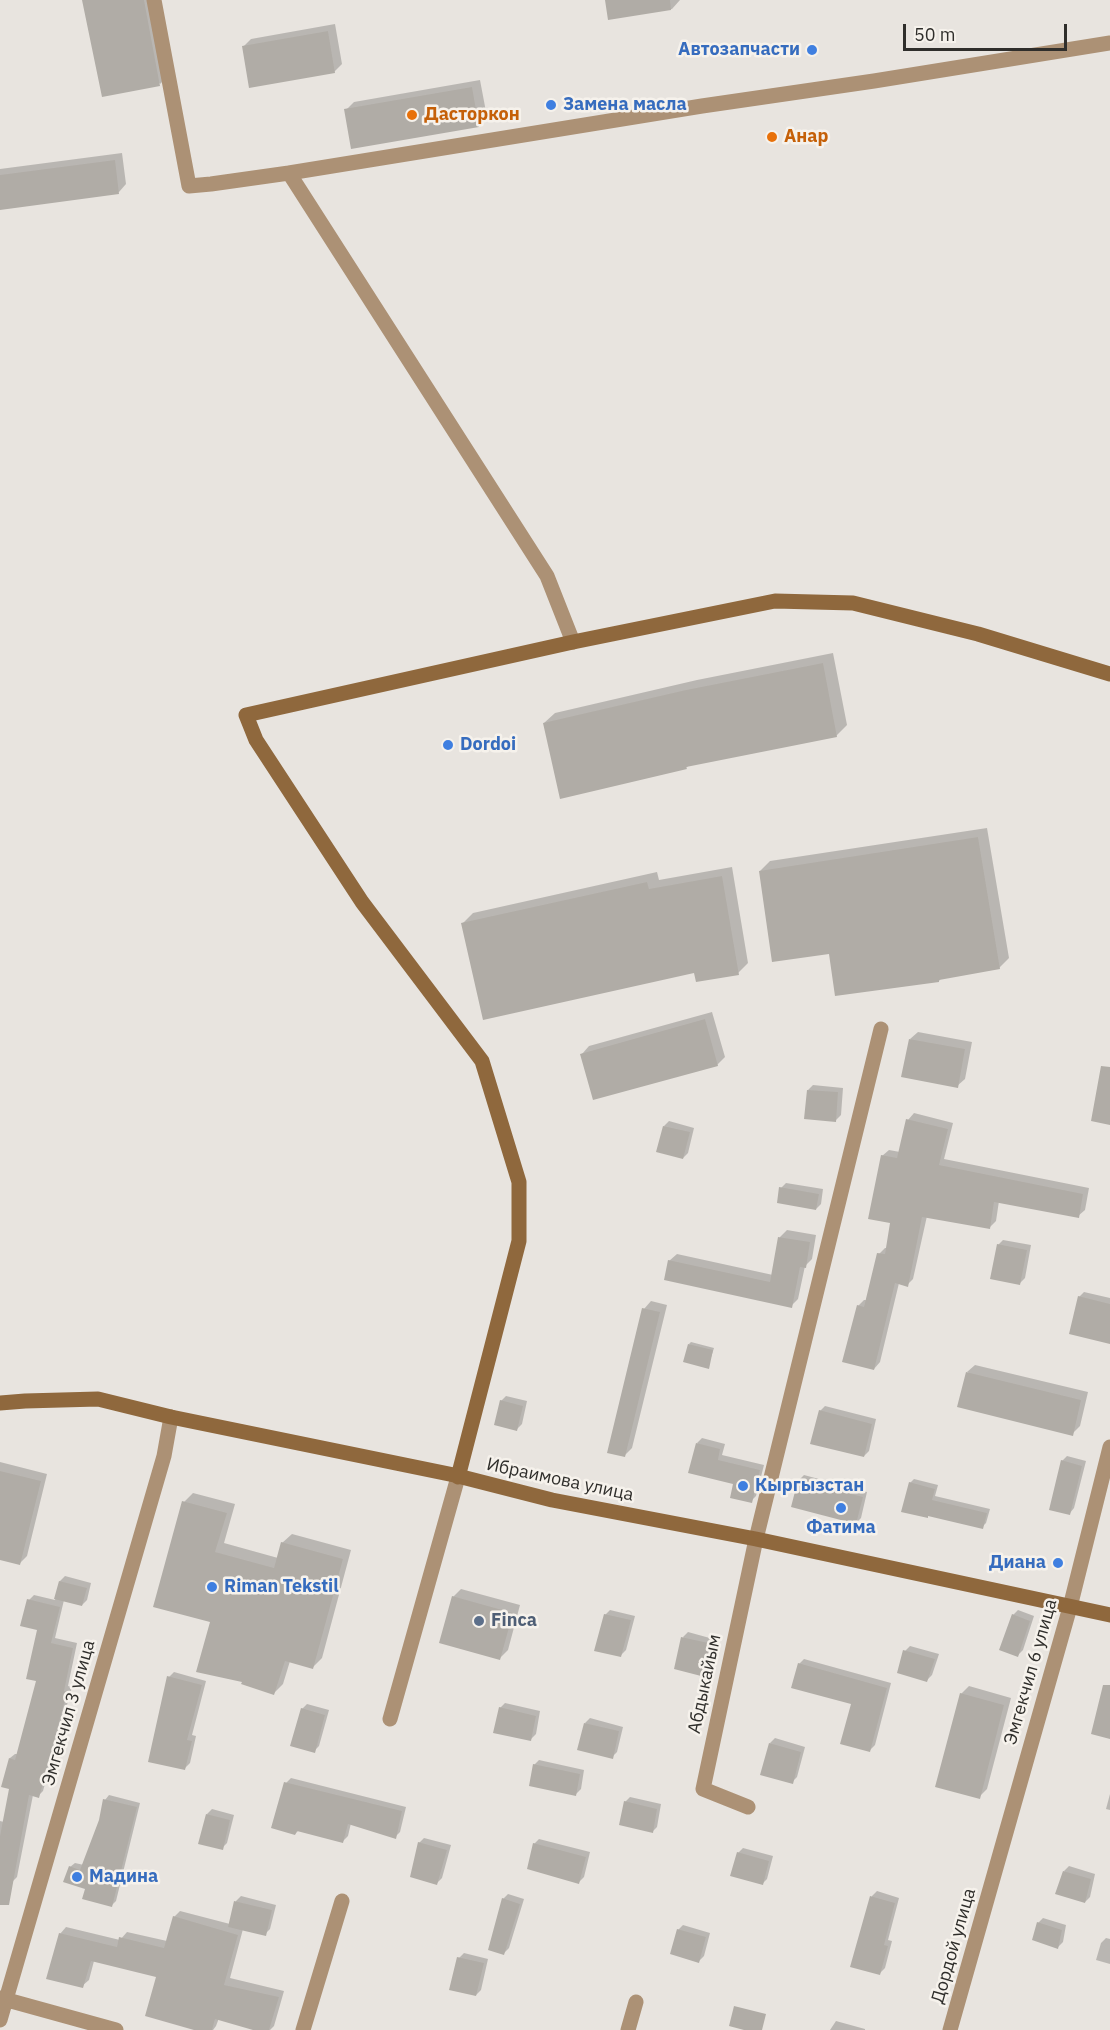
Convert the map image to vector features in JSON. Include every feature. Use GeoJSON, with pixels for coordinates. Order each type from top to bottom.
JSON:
{"type":"FeatureCollection","features":[{"type":"Feature","properties":{"kind":"street"},"geometry":{"type":"LineString","coordinates":[[154,0],[189,186],[289,173],[1110,43]]}},
{"type":"Feature","properties":{"kind":"street"},"geometry":{"type":"LineString","coordinates":[[289,173],[547,576],[573,642]]}},
{"type":"Feature","properties":{"kind":"street"},"geometry":{"type":"LineString","coordinates":[[390,1719],[458,1477],[519,1241],[519,1182],[482,1060],[362,902],[256,740],[246,715],[573,642],[776,601],[853,603],[978,634],[1110,674]]}},
{"type":"Feature","properties":{"kind":"street"},"geometry":{"type":"LineString","coordinates":[[756,1539],[881,1029]]}},
{"type":"Feature","properties":{"kind":"street","name":"Ибраимова улица"},"geometry":{"type":"LineString","coordinates":[[0,1403],[98,1399],[458,1477],[552,1500],[756,1539],[1110,1615]]}},
{"type":"Feature","properties":{"kind":"street","name":"Эмгекчил 3 улица"},"geometry":{"type":"LineString","coordinates":[[0,2020],[3,1999],[164,1455],[171,1416]]}},
{"type":"Feature","properties":{"kind":"street","name":"Эмгекчил 6 улица"},"geometry":{"type":"LineString","coordinates":[[995,1872],[1070,1607],[1110,1447]]}},
{"type":"Feature","properties":{"kind":"street","name":"Абдыкайым"},"geometry":{"type":"LineString","coordinates":[[748,1807],[703,1789],[756,1539]]}},
{"type":"Feature","properties":{"kind":"street","name":"Дордой улица"},"geometry":{"type":"LineString","coordinates":[[950,2030],[995,1872]]}},
{"type":"Feature","properties":{"kind":"street"},"geometry":{"type":"LineString","coordinates":[[303,2030],[342,1901]]}},
{"type":"Feature","properties":{"kind":"street"},"geometry":{"type":"LineString","coordinates":[[3,1999],[116,2030]]}},
{"type":"Feature","properties":{"kind":"street"},"geometry":{"type":"LineString","coordinates":[[628,2030],[636,2002]]}},
{"type":"Feature","properties":{"kind":"building"},"geometry":{"type":"Polygon","coordinates":[[[82,0],[144,0],[160,86],[102,97],[82,0]]]}},
{"type":"Feature","properties":{"kind":"building"},"geometry":{"type":"Polygon","coordinates":[[[605,0],[670,0],[671,10],[608,20],[605,0]]]}},
{"type":"Feature","properties":{"kind":"building"},"geometry":{"type":"Polygon","coordinates":[[[328,31],[335,73],[249,88],[242,46],[328,31]]]}},
{"type":"Feature","properties":{"kind":"building"},"geometry":{"type":"Polygon","coordinates":[[[472,87],[479,127],[351,149],[344,109],[472,87]]]}},
{"type":"Feature","properties":{"kind":"building"},"geometry":{"type":"Polygon","coordinates":[[[115,160],[119,194],[0,210],[0,175],[115,160]]]}},
{"type":"Feature","properties":{"kind":"building"},"geometry":{"type":"Polygon","coordinates":[[[823,663],[837,737],[686,767],[687,769],[560,799],[543,723],[686,690],[823,663]]]}},
{"type":"Feature","properties":{"kind":"building"},"geometry":{"type":"Polygon","coordinates":[[[978,837],[1000,969],[939,980],[939,982],[835,996],[829,954],[772,962],[759,871],[978,837]]]}},
{"type":"Feature","properties":{"kind":"building"},"geometry":{"type":"Polygon","coordinates":[[[722,876],[739,975],[696,982],[694,973],[483,1020],[461,923],[647,882],[649,889],[722,876]]]}},
{"type":"Feature","properties":{"kind":"building"},"geometry":{"type":"Polygon","coordinates":[[[705,1019],[718,1066],[593,1100],[580,1054],[705,1019]]]}},
{"type":"Feature","properties":{"kind":"building"},"geometry":{"type":"Polygon","coordinates":[[[909,1039],[965,1049],[958,1088],[901,1077],[909,1039]]]}},
{"type":"Feature","properties":{"kind":"building"},"geometry":{"type":"Polygon","coordinates":[[[1101,1066],[1110,1067],[1110,1125],[1091,1121],[1101,1066]]]}},
{"type":"Feature","properties":{"kind":"building"},"geometry":{"type":"Polygon","coordinates":[[[807,1090],[838,1092],[836,1122],[804,1119],[807,1090]]]}},
{"type":"Feature","properties":{"kind":"building"},"geometry":{"type":"Polygon","coordinates":[[[906,1119],[948,1129],[939,1165],[1083,1194],[1079,1218],[994,1202],[990,1229],[922,1217],[908,1287],[895,1283],[874,1370],[842,1362],[857,1305],[864,1307],[877,1253],[885,1254],[890,1223],[868,1219],[881,1155],[897,1158],[906,1119]]]}},
{"type":"Feature","properties":{"kind":"building"},"geometry":{"type":"Polygon","coordinates":[[[663,1126],[690,1132],[683,1159],[656,1152],[663,1126]]]}},
{"type":"Feature","properties":{"kind":"building"},"geometry":{"type":"Polygon","coordinates":[[[779,1187],[819,1194],[816,1210],[777,1203],[779,1187]]]}},
{"type":"Feature","properties":{"kind":"building"},"geometry":{"type":"Polygon","coordinates":[[[778,1237],[810,1242],[806,1268],[800,1267],[792,1308],[664,1280],[668,1260],[770,1282],[778,1237]]]}},
{"type":"Feature","properties":{"kind":"building"},"geometry":{"type":"Polygon","coordinates":[[[997,1244],[1027,1250],[1020,1285],[990,1279],[997,1244]]]}},
{"type":"Feature","properties":{"kind":"building"},"geometry":{"type":"Polygon","coordinates":[[[1078,1296],[1110,1304],[1110,1344],[1069,1334],[1078,1296]]]}},
{"type":"Feature","properties":{"kind":"building"},"geometry":{"type":"Polygon","coordinates":[[[642,1308],[660,1312],[625,1457],[607,1453],[642,1308]]]}},
{"type":"Feature","properties":{"kind":"building"},"geometry":{"type":"Polygon","coordinates":[[[688,1344],[713,1350],[709,1369],[683,1362],[688,1344]]]}},
{"type":"Feature","properties":{"kind":"building"},"geometry":{"type":"Polygon","coordinates":[[[966,1372],[1081,1400],[1073,1436],[957,1407],[966,1372]]]}},
{"type":"Feature","properties":{"kind":"building"},"geometry":{"type":"Polygon","coordinates":[[[500,1400],[523,1406],[517,1431],[494,1425],[500,1400]]]}},
{"type":"Feature","properties":{"kind":"building"},"geometry":{"type":"Polygon","coordinates":[[[819,1410],[872,1424],[864,1457],[810,1444],[819,1410]]]}},
{"type":"Feature","properties":{"kind":"building"},"geometry":{"type":"Polygon","coordinates":[[[696,1443],[720,1449],[718,1460],[760,1470],[752,1503],[730,1498],[733,1484],[688,1473],[696,1443]]]}},
{"type":"Feature","properties":{"kind":"building"},"geometry":{"type":"Polygon","coordinates":[[[1061,1460],[1082,1466],[1070,1515],[1049,1510],[1061,1460]]]}},
{"type":"Feature","properties":{"kind":"building"},"geometry":{"type":"Polygon","coordinates":[[[0,1471],[41,1481],[20,1565],[0,1560],[0,1471]]]}},
{"type":"Feature","properties":{"kind":"building"},"geometry":{"type":"Polygon","coordinates":[[[798,1480],[863,1497],[856,1524],[791,1507],[798,1480]]]}},
{"type":"Feature","properties":{"kind":"building"},"geometry":{"type":"Polygon","coordinates":[[[909,1482],[935,1489],[932,1500],[987,1513],[983,1529],[901,1512],[909,1482]]]}},
{"type":"Feature","properties":{"kind":"building"},"geometry":{"type":"Polygon","coordinates":[[[182,1501],[227,1513],[215,1552],[274,1568],[281,1542],[343,1559],[313,1669],[285,1661],[274,1695],[241,1684],[242,1682],[196,1672],[210,1622],[153,1607],[182,1501]]]}},
{"type":"Feature","properties":{"kind":"building"},"geometry":{"type":"Polygon","coordinates":[[[59,1581],[87,1588],[82,1606],[54,1599],[59,1581]]]}},
{"type":"Feature","properties":{"kind":"building"},"geometry":{"type":"Polygon","coordinates":[[[452,1596],[513,1613],[500,1660],[439,1643],[452,1596]]]}},
{"type":"Feature","properties":{"kind":"building"},"geometry":{"type":"Polygon","coordinates":[[[27,1599],[60,1607],[51,1643],[73,1648],[64,1691],[67,1692],[39,1798],[29,1795],[9,1905],[0,1905],[0,1836],[9,1789],[1,1787],[9,1758],[15,1760],[36,1681],[26,1679],[37,1630],[20,1626],[27,1599]]]}},
{"type":"Feature","properties":{"kind":"building"},"geometry":{"type":"Polygon","coordinates":[[[604,1614],[631,1620],[621,1657],[594,1651],[604,1614]]]}},
{"type":"Feature","properties":{"kind":"building"},"geometry":{"type":"Polygon","coordinates":[[[1012,1614],[1030,1621],[1018,1657],[999,1650],[1012,1614]]]}},
{"type":"Feature","properties":{"kind":"building"},"geometry":{"type":"Polygon","coordinates":[[[681,1637],[713,1644],[705,1677],[674,1669],[681,1637]]]}},
{"type":"Feature","properties":{"kind":"building"},"geometry":{"type":"Polygon","coordinates":[[[903,1650],[935,1659],[927,1682],[897,1673],[903,1650]]]}},
{"type":"Feature","properties":{"kind":"building"},"geometry":{"type":"Polygon","coordinates":[[[798,1663],[887,1688],[870,1752],[840,1744],[851,1704],[791,1688],[798,1663]]]}},
{"type":"Feature","properties":{"kind":"building"},"geometry":{"type":"Polygon","coordinates":[[[167,1676],[202,1685],[187,1740],[192,1741],[185,1770],[148,1762],[167,1676]]]}},
{"type":"Feature","properties":{"kind":"building"},"geometry":{"type":"Polygon","coordinates":[[[1103,1685],[1110,1685],[1110,1739],[1091,1734],[1103,1685]]]}},
{"type":"Feature","properties":{"kind":"building"},"geometry":{"type":"Polygon","coordinates":[[[960,1693],[1004,1705],[980,1799],[935,1787],[960,1693]]]}},
{"type":"Feature","properties":{"kind":"building"},"geometry":{"type":"Polygon","coordinates":[[[499,1707],[536,1716],[531,1741],[493,1733],[499,1707]]]}},
{"type":"Feature","properties":{"kind":"building"},"geometry":{"type":"Polygon","coordinates":[[[301,1708],[325,1715],[315,1753],[290,1746],[301,1708]]]}},
{"type":"Feature","properties":{"kind":"building"},"geometry":{"type":"Polygon","coordinates":[[[584,1723],[619,1731],[613,1759],[577,1750],[584,1723]]]}},
{"type":"Feature","properties":{"kind":"building"},"geometry":{"type":"Polygon","coordinates":[[[769,1743],[801,1752],[793,1784],[760,1775],[769,1743]]]}},
{"type":"Feature","properties":{"kind":"building"},"geometry":{"type":"Polygon","coordinates":[[[533,1764],[580,1774],[576,1796],[529,1786],[533,1764]]]}},
{"type":"Feature","properties":{"kind":"building"},"geometry":{"type":"Polygon","coordinates":[[[284,1782],[402,1811],[396,1839],[348,1824],[343,1843],[297,1831],[295,1835],[271,1828],[284,1782]]]}},
{"type":"Feature","properties":{"kind":"building"},"geometry":{"type":"Polygon","coordinates":[[[103,1799],[137,1807],[112,1907],[82,1899],[85,1889],[63,1882],[69,1866],[80,1870],[99,1820],[103,1799]]]}},
{"type":"Feature","properties":{"kind":"building"},"geometry":{"type":"Polygon","coordinates":[[[624,1801],[657,1809],[653,1833],[619,1825],[624,1801]]]}},
{"type":"Feature","properties":{"kind":"building"},"geometry":{"type":"Polygon","coordinates":[[[206,1814],[230,1820],[223,1850],[198,1844],[206,1814]]]}},
{"type":"Feature","properties":{"kind":"building"},"geometry":{"type":"Polygon","coordinates":[[[418,1842],[447,1850],[437,1885],[410,1877],[418,1842]]]}},
{"type":"Feature","properties":{"kind":"building"},"geometry":{"type":"Polygon","coordinates":[[[533,1843],[586,1857],[579,1884],[527,1869],[533,1843]]]}},
{"type":"Feature","properties":{"kind":"building"},"geometry":{"type":"Polygon","coordinates":[[[737,1852],[769,1861],[763,1885],[730,1876],[737,1852]]]}},
{"type":"Feature","properties":{"kind":"building"},"geometry":{"type":"Polygon","coordinates":[[[1063,1871],[1091,1879],[1085,1903],[1055,1894],[1063,1871]]]}},
{"type":"Feature","properties":{"kind":"building"},"geometry":{"type":"Polygon","coordinates":[[[870,1896],[895,1903],[884,1945],[888,1946],[880,1975],[850,1967],[870,1896]]]}},
{"type":"Feature","properties":{"kind":"building"},"geometry":{"type":"Polygon","coordinates":[[[502,1898],[520,1904],[504,1955],[488,1950],[502,1898]]]}},
{"type":"Feature","properties":{"kind":"building"},"geometry":{"type":"Polygon","coordinates":[[[234,1901],[272,1910],[266,1936],[228,1927],[234,1901]]]}},
{"type":"Feature","properties":{"kind":"building"},"geometry":{"type":"Polygon","coordinates":[[[173,1916],[238,1935],[224,1985],[279,1997],[269,2030],[253,2030],[215,2019],[212,2030],[194,2030],[145,2016],[156,1977],[91,1961],[83,1988],[46,1979],[59,1933],[117,1947],[119,1937],[164,1948],[173,1916]]]}},
{"type":"Feature","properties":{"kind":"building"},"geometry":{"type":"Polygon","coordinates":[[[1037,1922],[1062,1930],[1058,1949],[1032,1940],[1037,1922]]]}},
{"type":"Feature","properties":{"kind":"building"},"geometry":{"type":"Polygon","coordinates":[[[677,1929],[706,1937],[699,1963],[670,1954],[677,1929]]]}},
{"type":"Feature","properties":{"kind":"building"},"geometry":{"type":"Polygon","coordinates":[[[457,1957],[484,1963],[476,1996],[449,1990],[457,1957]]]}},
{"type":"Feature","properties":{"kind":"building"},"geometry":{"type":"Polygon","coordinates":[[[734,2006],[766,2014],[762,2030],[744,2030],[729,2026],[734,2006]]]}},
{"type":"Feature","properties":{"kind":"place","name":"Автозапчасти"},"geometry":{"type":"Point","coordinates":[812,50]}},
{"type":"Feature","properties":{"kind":"place","name":"Замена масла"},"geometry":{"type":"Point","coordinates":[551,105]}},
{"type":"Feature","properties":{"kind":"place","name":"Дасторкон"},"geometry":{"type":"Point","coordinates":[412,115]}},
{"type":"Feature","properties":{"kind":"place","name":"Анар"},"geometry":{"type":"Point","coordinates":[772,137]}},
{"type":"Feature","properties":{"kind":"place","name":"Dordoi"},"geometry":{"type":"Point","coordinates":[448,745]}},
{"type":"Feature","properties":{"kind":"place","name":"Кыргызстан"},"geometry":{"type":"Point","coordinates":[743,1486]}},
{"type":"Feature","properties":{"kind":"place","name":"Фатима"},"geometry":{"type":"Point","coordinates":[841,1508]}},
{"type":"Feature","properties":{"kind":"place","name":"Диана"},"geometry":{"type":"Point","coordinates":[1058,1563]}},
{"type":"Feature","properties":{"kind":"place","name":"Riman Tekstil"},"geometry":{"type":"Point","coordinates":[212,1587]}},
{"type":"Feature","properties":{"kind":"place","name":"Finca"},"geometry":{"type":"Point","coordinates":[479,1621]}},
{"type":"Feature","properties":{"kind":"place","name":"Мадина"},"geometry":{"type":"Point","coordinates":[77,1877]}}]}
